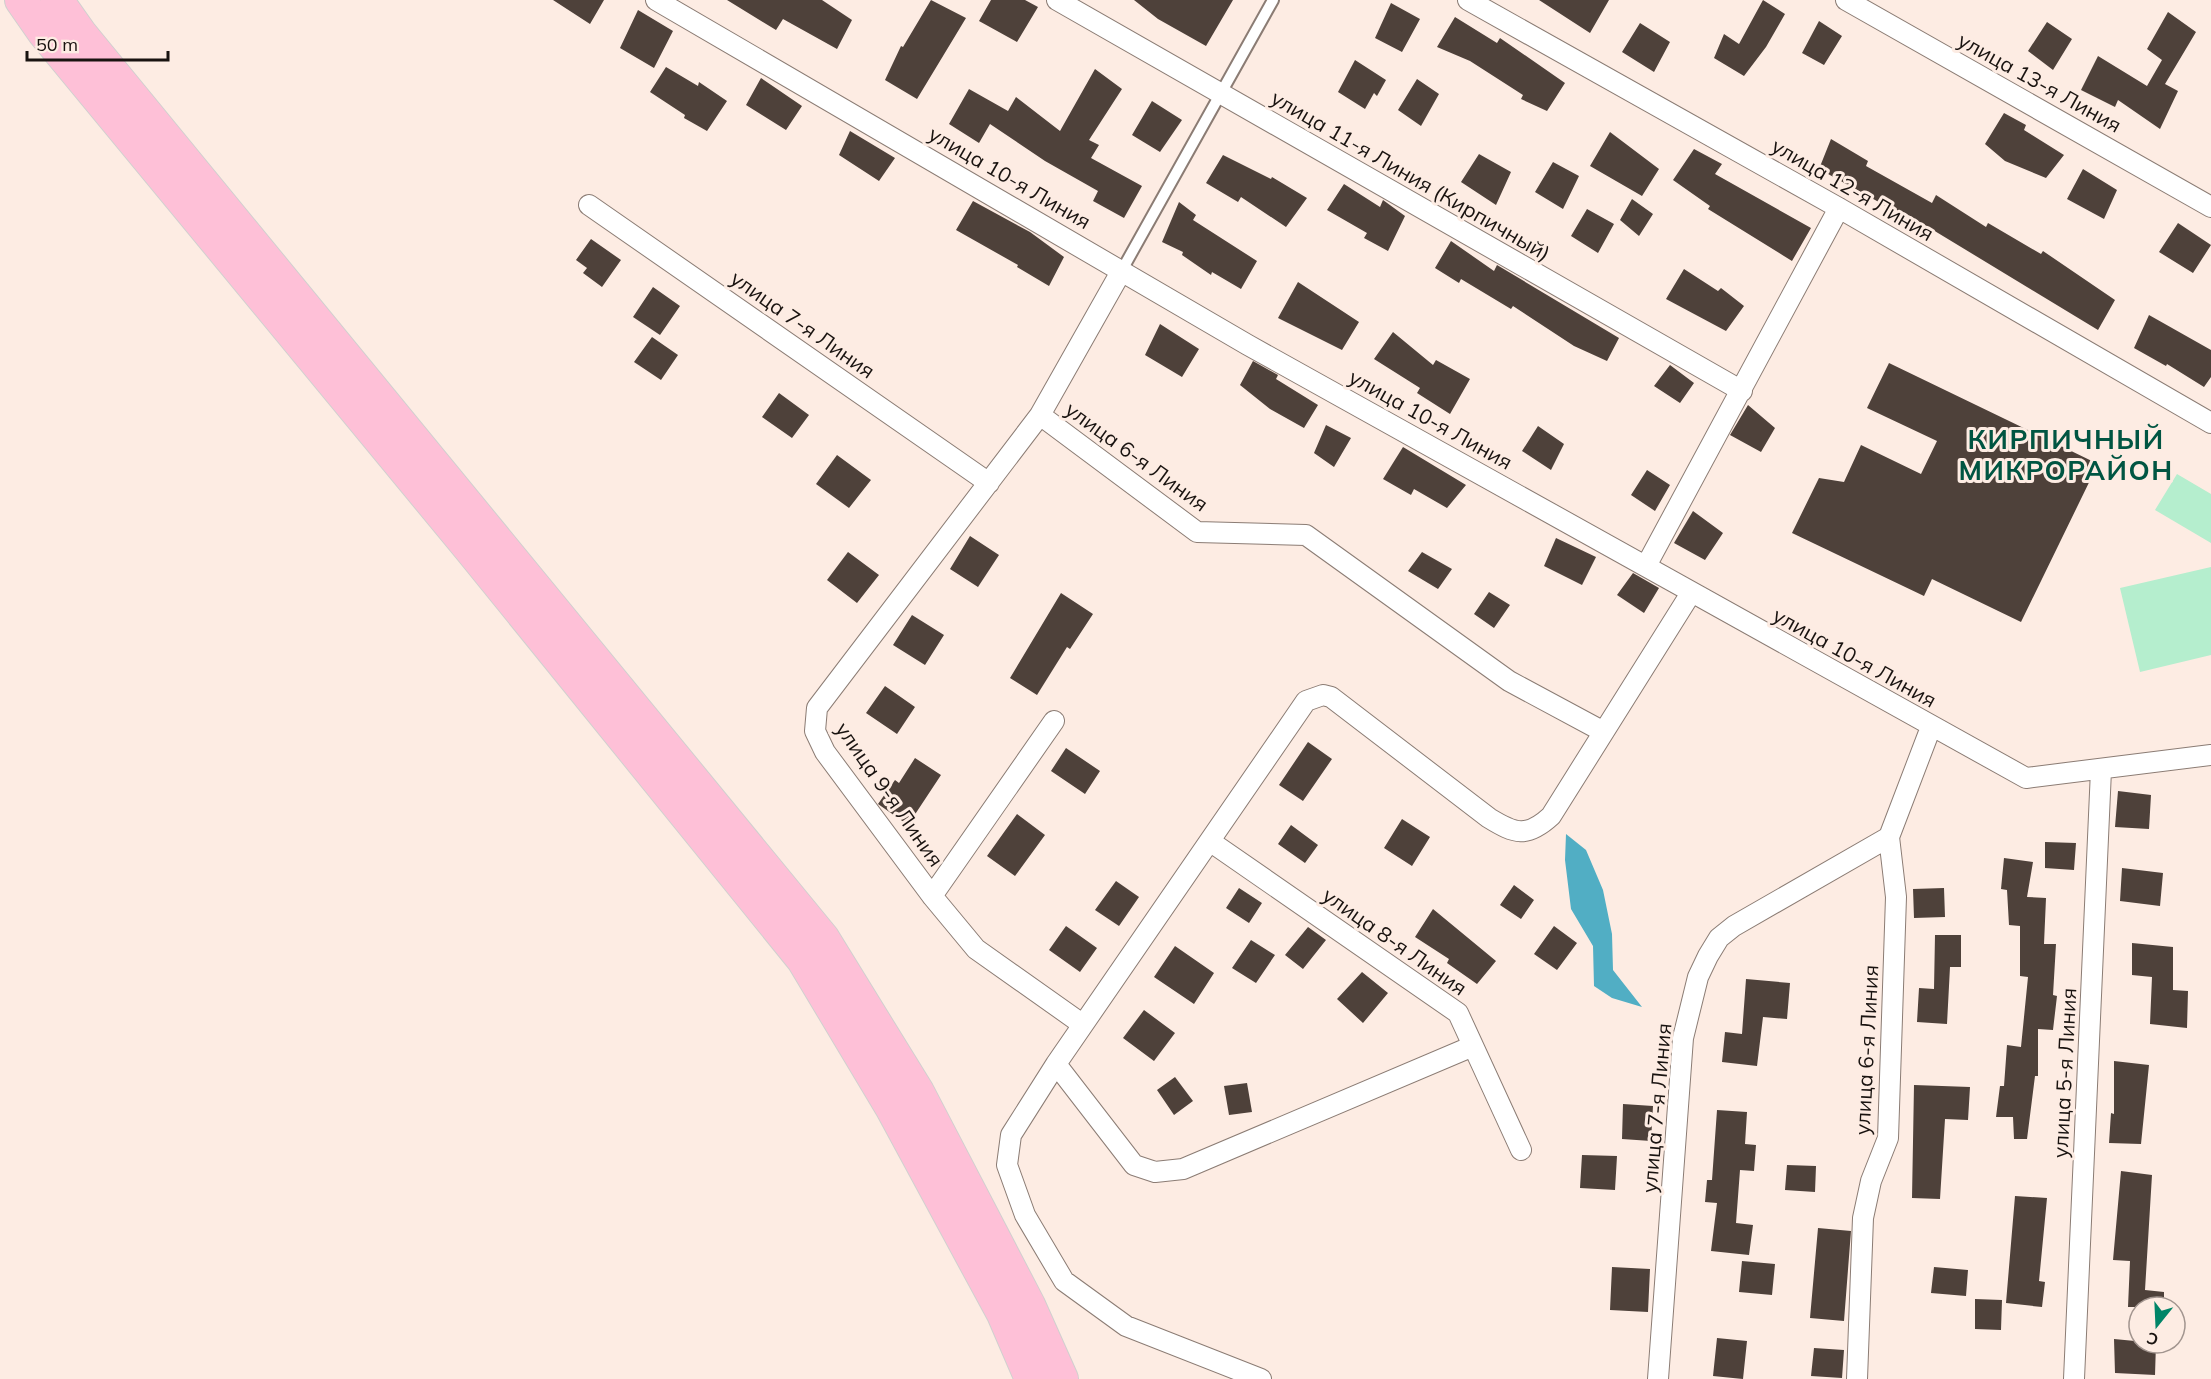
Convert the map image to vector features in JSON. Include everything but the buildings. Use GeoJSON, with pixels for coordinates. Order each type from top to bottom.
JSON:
{"type":"FeatureCollection","features":[{"type":"Feature","properties":{"kind":"main road"},"geometry":{"type":"LineString","coordinates":[[21,0],[44,33],[470,549],[803,960],[891,1107],[1003,1314],[1031,1379]]}},
{"type":"Feature","properties":{"kind":"main road"},"geometry":{"type":"LineString","coordinates":[[57,0],[96,52],[823,938],[918,1092],[1029,1305],[1062,1379]]}},
{"type":"Feature","properties":{"kind":"street","name":"улица 10-я Линия"},"geometry":{"type":"LineString","coordinates":[[656,0],[1248,345],[2026,778],[2211,755]]}},
{"type":"Feature","properties":{"kind":"street","name":"улица 11-я Линия (Кирпичный)"},"geometry":{"type":"LineString","coordinates":[[1057,0],[1742,391]]}},
{"type":"Feature","properties":{"kind":"street","name":"улица 12-я Линия"},"geometry":{"type":"LineString","coordinates":[[1468,0],[1839,208],[2211,423]]}},
{"type":"Feature","properties":{"kind":"street","name":"улица 13-я Линия"},"geometry":{"type":"LineString","coordinates":[[1846,0],[2211,207]]}},
{"type":"Feature","properties":{"kind":"street","name":"улица 7-я Линия"},"geometry":{"type":"LineString","coordinates":[[589,205],[989,483]]}},
{"type":"Feature","properties":{"kind":"street"},"geometry":{"type":"LineString","coordinates":[[1646,566],[1839,208]]}},
{"type":"Feature","properties":{"kind":"street","name":"улица 6-я Линия"},"geometry":{"type":"LineString","coordinates":[[1122,270],[1040,415],[1197,532],[1306,535],[1509,681],[1602,731]]}},
{"type":"Feature","properties":{"kind":"street","name":"улица 9-я Линия"},"geometry":{"type":"LineString","coordinates":[[1040,415],[817,708],[815,731],[825,752],[933,896],[976,949],[1082,1024]]}},
{"type":"Feature","properties":{"kind":"street"},"geometry":{"type":"LineString","coordinates":[[1261,1379],[1126,1326],[1064,1281],[1025,1215],[1007,1165],[1011,1135],[1082,1024],[1211,842],[1300,707],[1314,697],[1331,697],[1489,818],[1508,829],[1523,833],[1539,827],[1551,816],[1602,731],[1691,593]]}},
{"type":"Feature","properties":{"kind":"street"},"geometry":{"type":"LineString","coordinates":[[933,896],[1054,721]]}},
{"type":"Feature","properties":{"kind":"street","name":"улица 6-я Линия"},"geometry":{"type":"LineString","coordinates":[[1857,1379],[1863,1218],[1871,1181],[1888,1138],[1896,897],[1889,837],[1931,727]]}},
{"type":"Feature","properties":{"kind":"street","name":"улица 5-я Линия"},"geometry":{"type":"LineString","coordinates":[[2074,1379],[2101,770]]}},
{"type":"Feature","properties":{"kind":"street","name":"улица 7-я Линия"},"geometry":{"type":"LineString","coordinates":[[1658,1379],[1683,1038],[1698,977],[1719,938],[1734,926],[1889,837]]}},
{"type":"Feature","properties":{"kind":"street","name":"улица 8-я Линия"},"geometry":{"type":"LineString","coordinates":[[1211,842],[1458,1013],[1521,1150]]}},
{"type":"Feature","properties":{"kind":"street"},"geometry":{"type":"LineString","coordinates":[[1056,1064],[1134,1165],[1155,1172],[1183,1169],[1473,1046]]}},
{"type":"Feature","properties":{"kind":"lane"},"geometry":{"type":"LineString","coordinates":[[1122,270],[1273,0]]}},
{"type":"Feature","properties":{"kind":"green space"},"geometry":{"type":"Polygon","coordinates":[[[2177,474],[2211,494],[2211,543],[2155,510],[2177,474]]]}},
{"type":"Feature","properties":{"kind":"green space"},"geometry":{"type":"Polygon","coordinates":[[[2211,567],[2211,655],[2140,672],[2120,588],[2211,567]]]}},
{"type":"Feature","properties":{"kind":"water"},"geometry":{"type":"Polygon","coordinates":[[[1566,834],[1586,850],[1603,890],[1612,934],[1613,970],[1642,1007],[1612,998],[1594,986],[1593,946],[1571,909],[1565,860],[1566,834]]]}},
{"type":"Feature","properties":{"kind":"district","name":"КИРПИЧНЫЙ МИКРОРАЙОН"},"geometry":{"type":"Point","coordinates":[2066,454]}}]}
